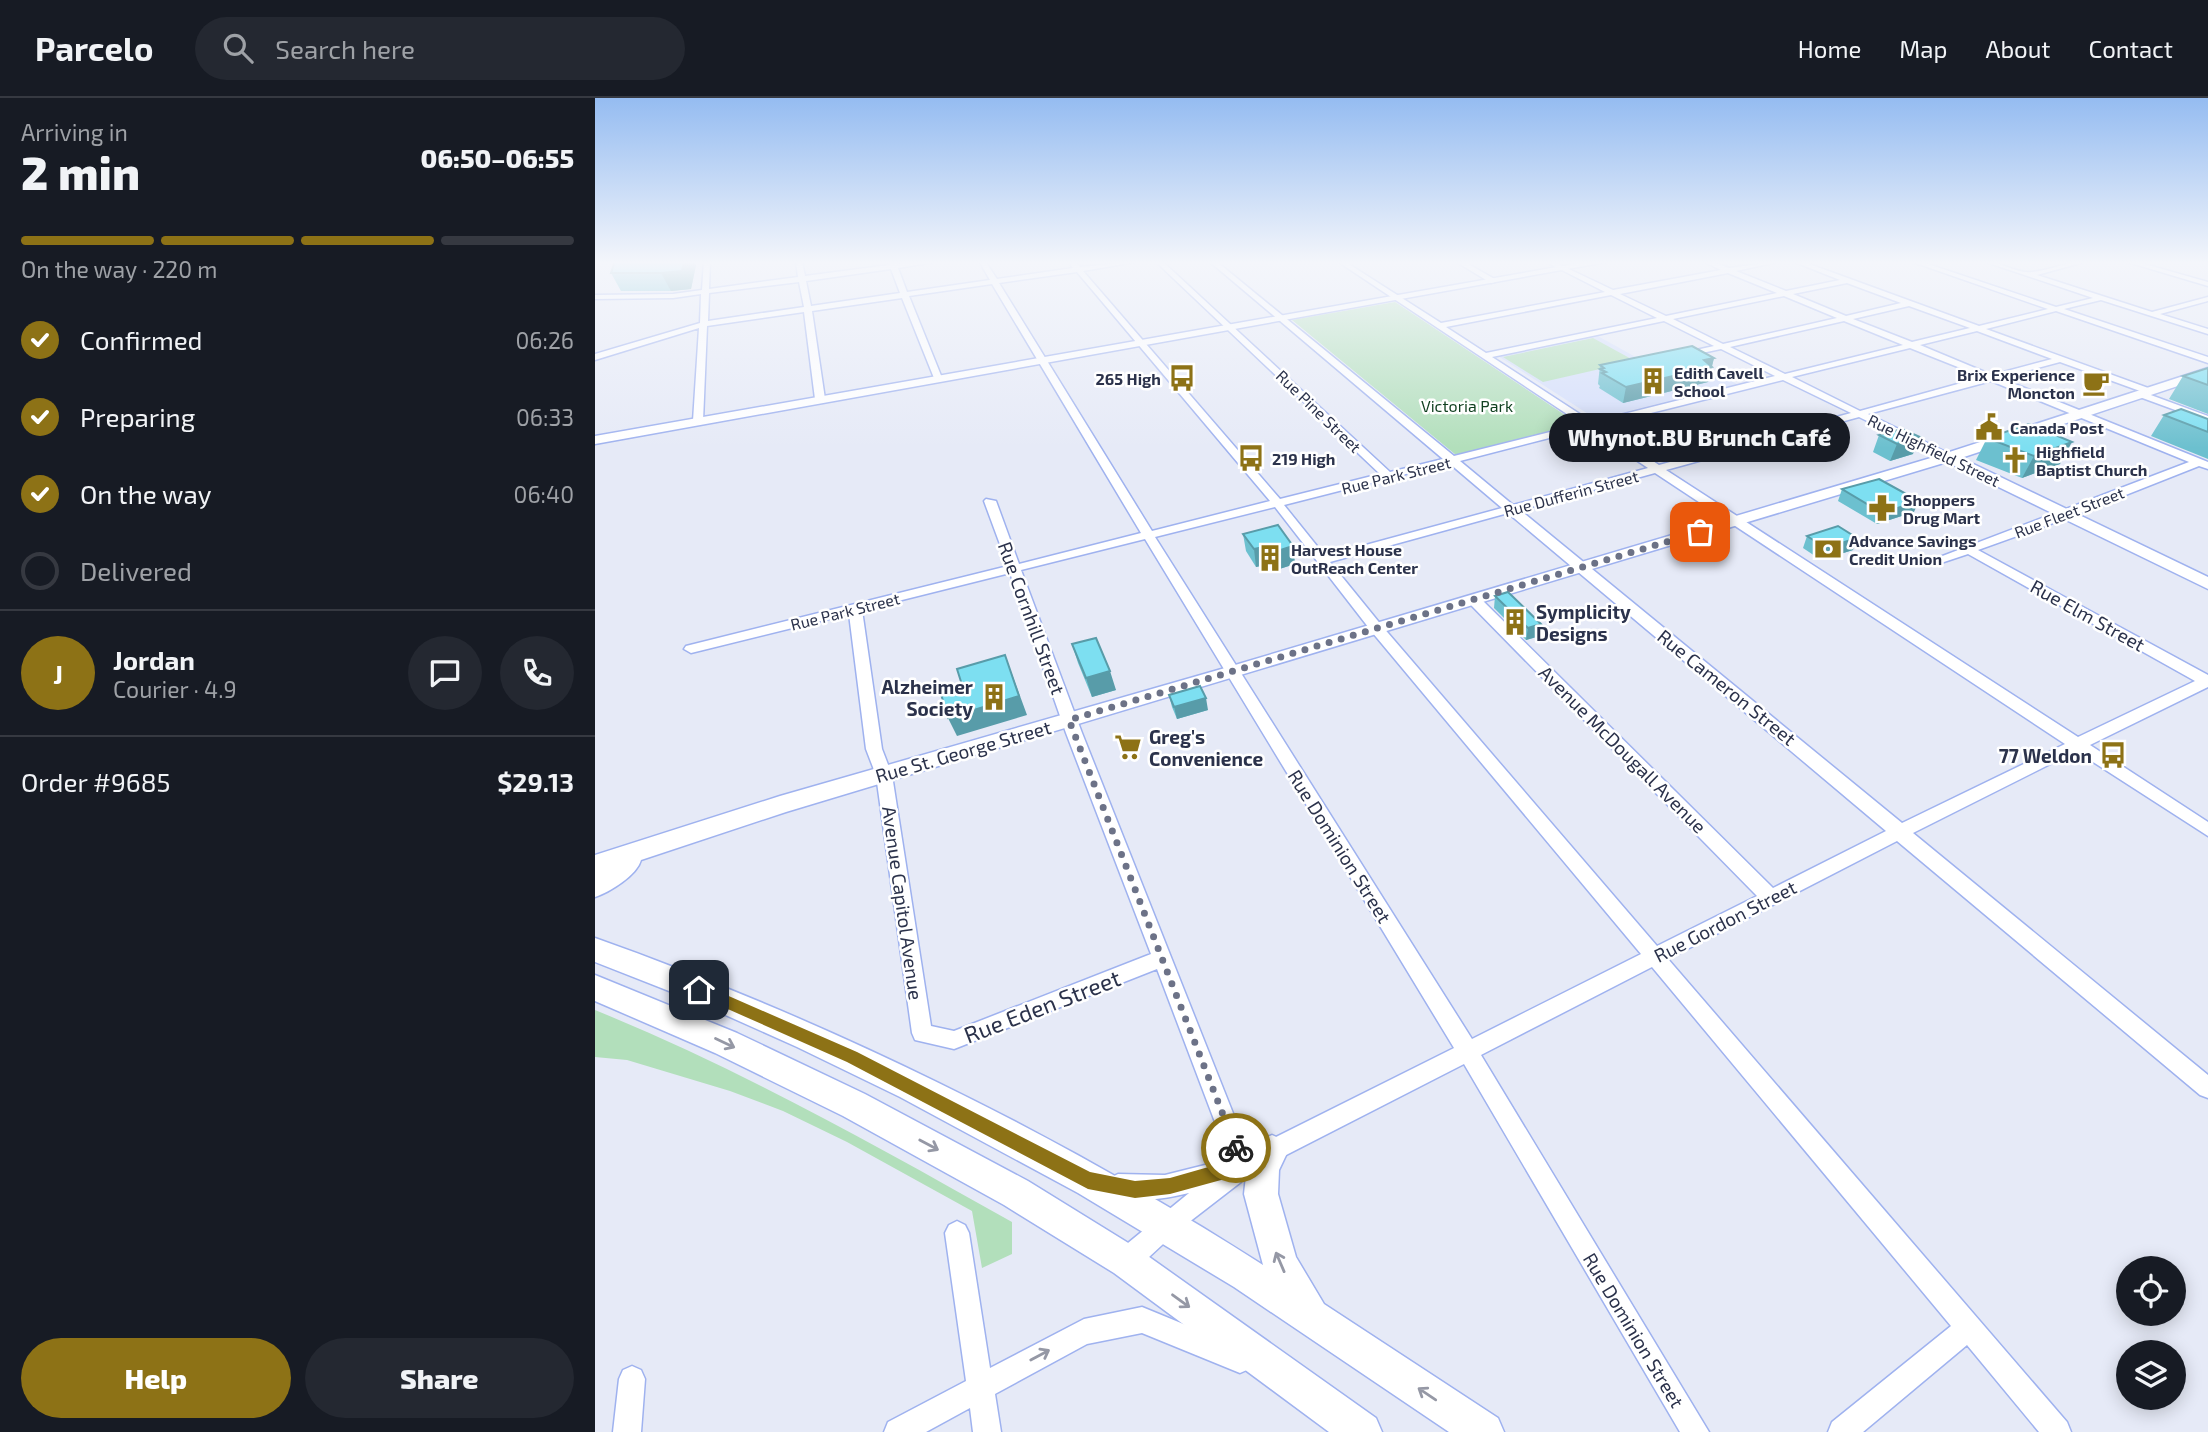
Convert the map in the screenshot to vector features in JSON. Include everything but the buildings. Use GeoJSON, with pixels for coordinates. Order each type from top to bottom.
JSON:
{"type":"FeatureCollection","features":[{"type":"Feature","properties":{"kind":"main road"},"geometry":{"type":"LineString","coordinates":[[595,440],[1252,323]]}},
{"type":"Feature","properties":{"kind":"main road","name":"Rue St. George Street"},"geometry":{"type":"LineString","coordinates":[[595,865],[780,805],[1232,673],[1948,457],[2208,372]]}},
{"type":"Feature","properties":{"kind":"main road","name":"Rue Highfield Street"},"geometry":{"type":"LineString","coordinates":[[2066,515],[2208,584]]}},
{"type":"Feature","properties":{"kind":"main road"},"geometry":{"type":"LineString","coordinates":[[595,850],[698,820],[780,805]]}},
{"type":"Feature","properties":{"kind":"main road"},"geometry":{"type":"LineString","coordinates":[[595,887],[634,858],[780,805]]}},
{"type":"Feature","properties":{"kind":"main road"},"geometry":{"type":"LineString","coordinates":[[595,938],[651,970]]}},
{"type":"Feature","properties":{"kind":"main road"},"geometry":{"type":"LineString","coordinates":[[595,950],[651,970],[852,1057],[1088,1180],[1167,1225],[1484,1432]]}},
{"type":"Feature","properties":{"kind":"main road"},"geometry":{"type":"LineString","coordinates":[[595,988],[726,1043],[853,1105],[1016,1193],[1126,1261],[1362,1432]]}},
{"type":"Feature","properties":{"kind":"main road"},"geometry":{"type":"LineString","coordinates":[[1257,1159],[1263,1167],[1260,1184],[1274,1248],[1289,1283],[1316,1320]]}},
{"type":"Feature","properties":{"kind":"street"},"geometry":{"type":"LineString","coordinates":[[595,357],[709,323]]}},
{"type":"Feature","properties":{"kind":"street"},"geometry":{"type":"LineString","coordinates":[[809,323],[820,400]]}},
{"type":"Feature","properties":{"kind":"street"},"geometry":{"type":"LineString","coordinates":[[917,323],[938,378]]}},
{"type":"Feature","properties":{"kind":"street","name":"Rue Dominion Street"},"geometry":{"type":"LineString","coordinates":[[1021,323],[1232,673],[1468,1052],[1695,1432]]}},
{"type":"Feature","properties":{"kind":"street"},"geometry":{"type":"LineString","coordinates":[[1124,323],[1278,504],[1377,629],[1656,956],[1967,1329],[2057,1432]]}},
{"type":"Feature","properties":{"kind":"street","name":"Rue Pine Street"},"geometry":{"type":"LineString","coordinates":[[1226,323],[1388,476]]}},
{"type":"Feature","properties":{"kind":"street","name":"Rue Cameron Street"},"geometry":{"type":"LineString","coordinates":[[1289,323],[2208,1088]]}},
{"type":"Feature","properties":{"kind":"street"},"geometry":{"type":"LineString","coordinates":[[1435,323],[2208,830]]}},
{"type":"Feature","properties":{"kind":"street"},"geometry":{"type":"LineString","coordinates":[[1439,326],[1453,323]]}},
{"type":"Feature","properties":{"kind":"street"},"geometry":{"type":"LineString","coordinates":[[1484,356],[1639,323]]}},
{"type":"Feature","properties":{"kind":"street","name":"Rue Highfield Street"},"geometry":{"type":"LineString","coordinates":[[1675,323],[2066,515]]}},
{"type":"Feature","properties":{"kind":"street"},"geometry":{"type":"LineString","coordinates":[[1673,358],[1822,323]]}},
{"type":"Feature","properties":{"kind":"street"},"geometry":{"type":"LineString","coordinates":[[1858,323],[2203,464]]}},
{"type":"Feature","properties":{"kind":"street"},"geometry":{"type":"LineString","coordinates":[[1964,323],[2208,419]]}},
{"type":"Feature","properties":{"kind":"street","name":"Rue Park Street"},"geometry":{"type":"LineString","coordinates":[[691,649],[2001,323]]}},
{"type":"Feature","properties":{"kind":"street"},"geometry":{"type":"LineString","coordinates":[[2099,323],[2208,360]]}},
{"type":"Feature","properties":{"kind":"street"},"geometry":{"type":"LineString","coordinates":[[2181,323],[2208,332]]}},
{"type":"Feature","properties":{"kind":"street"},"geometry":{"type":"LineString","coordinates":[[698,421],[704,324]]}},
{"type":"Feature","properties":{"kind":"street","name":"Rue Dufferin Street"},"geometry":{"type":"LineString","coordinates":[[1324,560],[2060,359]]}},
{"type":"Feature","properties":{"kind":"street","name":"Rue Fleet Street"},"geometry":{"type":"LineString","coordinates":[[1938,560],[2203,464]]}},
{"type":"Feature","properties":{"kind":"street","name":"Rue Cornhill Street"},"geometry":{"type":"LineString","coordinates":[[991,501],[1069,720],[1161,959],[1257,1159]]}},
{"type":"Feature","properties":{"kind":"street","name":"Rue Elm Street"},"geometry":{"type":"LineString","coordinates":[[1968,549],[2207,681]]}},
{"type":"Feature","properties":{"kind":"street","name":"Avenue McDougall Avenue"},"geometry":{"type":"LineString","coordinates":[[1474,600],[1771,898]]}},
{"type":"Feature","properties":{"kind":"street","name":"Avenue Capitol Avenue"},"geometry":{"type":"LineString","coordinates":[[855,608],[874,748],[884,775],[922,1033]]}},
{"type":"Feature","properties":{"kind":"street","name":"Rue Gordon Street"},"geometry":{"type":"LineString","coordinates":[[1126,1261],[1167,1225],[1257,1159],[1901,831],[2207,681]]}},
{"type":"Feature","properties":{"kind":"street","name":"Rue Eden Street"},"geometry":{"type":"LineString","coordinates":[[922,1033],[954,1040],[1161,959]]}},
{"type":"Feature","properties":{"kind":"street","name":"Rue Gordon Street"},"geometry":{"type":"LineString","coordinates":[[1088,1180],[1135,1189],[1161,1187],[1257,1159]]}},
{"type":"Feature","properties":{"kind":"street"},"geometry":{"type":"LineString","coordinates":[[957,1233],[987,1432]]}},
{"type":"Feature","properties":{"kind":"street"},"geometry":{"type":"LineString","coordinates":[[898,1432],[1084,1332],[1142,1320],[1290,1380]]}},
{"type":"Feature","properties":{"kind":"street"},"geometry":{"type":"LineString","coordinates":[[1842,1432],[1967,1329]]}},
{"type":"Feature","properties":{"kind":"street"},"geometry":{"type":"LineString","coordinates":[[627,1432],[632,1380]]}},
{"type":"Feature","properties":{"kind":"shaded area"},"geometry":{"type":"Polygon","coordinates":[[[1596,335],[1641,360],[1685,357],[1737,384],[1596,419],[1498,356],[1596,335]]]}},
{"type":"Feature","properties":{"kind":"green space","name":"Victoria Park"},"geometry":{"type":"Polygon","coordinates":[[[1296,323],[1427,323],[1580,425],[1456,455],[1296,323]]]}},
{"type":"Feature","properties":{"kind":"green space"},"geometry":{"type":"Polygon","coordinates":[[[1593,338],[1635,361],[1543,382],[1503,357],[1593,338]]]}},
{"type":"Feature","properties":{"kind":"green space"},"geometry":{"type":"Polygon","coordinates":[[[595,1010],[755,1083],[1012,1222],[1012,1254],[982,1268],[972,1211],[847,1142],[783,1111],[730,1091],[627,1060],[595,1057],[595,1010]]]}},
{"type":"Feature","properties":{"kind":"way so far"},"geometry":{"type":"LineString","coordinates":[[1236,1148],[1069,720],[1700,532]]}},
{"type":"Feature","properties":{"kind":"place","name":"265 High"},"geometry":{"type":"Point","coordinates":[1182,378]}},
{"type":"Feature","properties":{"kind":"place","name":"Edith Cavell School"},"geometry":{"type":"Point","coordinates":[1653,381]}},
{"type":"Feature","properties":{"kind":"place","name":"Brix Experience Moncton"},"geometry":{"type":"Point","coordinates":[2096,383]}},
{"type":"Feature","properties":{"kind":"place","name":"Canada Post"},"geometry":{"type":"Point","coordinates":[1989,427]}},
{"type":"Feature","properties":{"kind":"place","name":"219 High"},"geometry":{"type":"Point","coordinates":[1251,458]}},
{"type":"Feature","properties":{"kind":"place","name":"Highfield Baptist Church"},"geometry":{"type":"Point","coordinates":[2015,460]}},
{"type":"Feature","properties":{"kind":"place","name":"Shoppers Drug Mart"},"geometry":{"type":"Point","coordinates":[1882,508]}},
{"type":"Feature","properties":{"kind":"place","name":"Whynot.BU Brunch Café"},"geometry":{"type":"Point","coordinates":[1700,532]}},
{"type":"Feature","properties":{"kind":"place","name":"Advance Savings Credit Union"},"geometry":{"type":"Point","coordinates":[1828,549]}},
{"type":"Feature","properties":{"kind":"place","name":"Harvest House OutReach Center"},"geometry":{"type":"Point","coordinates":[1270,558]}},
{"type":"Feature","properties":{"kind":"place","name":"Symplicity Designs"},"geometry":{"type":"Point","coordinates":[1515,622]}},
{"type":"Feature","properties":{"kind":"place","name":"Alzheimer Society"},"geometry":{"type":"Point","coordinates":[994,697]}},
{"type":"Feature","properties":{"kind":"place","name":"Greg's Convenience"},"geometry":{"type":"Point","coordinates":[1128,747]}},
{"type":"Feature","properties":{"kind":"place","name":"77 Weldon"},"geometry":{"type":"Point","coordinates":[2113,755]}},
{"type":"Feature","properties":{"kind":"route"},"geometry":{"type":"LineString","coordinates":[[699,990],[852,1057],[1088,1180],[1135,1189],[1170,1186],[1243,1166],[1236,1148]]}}]}
